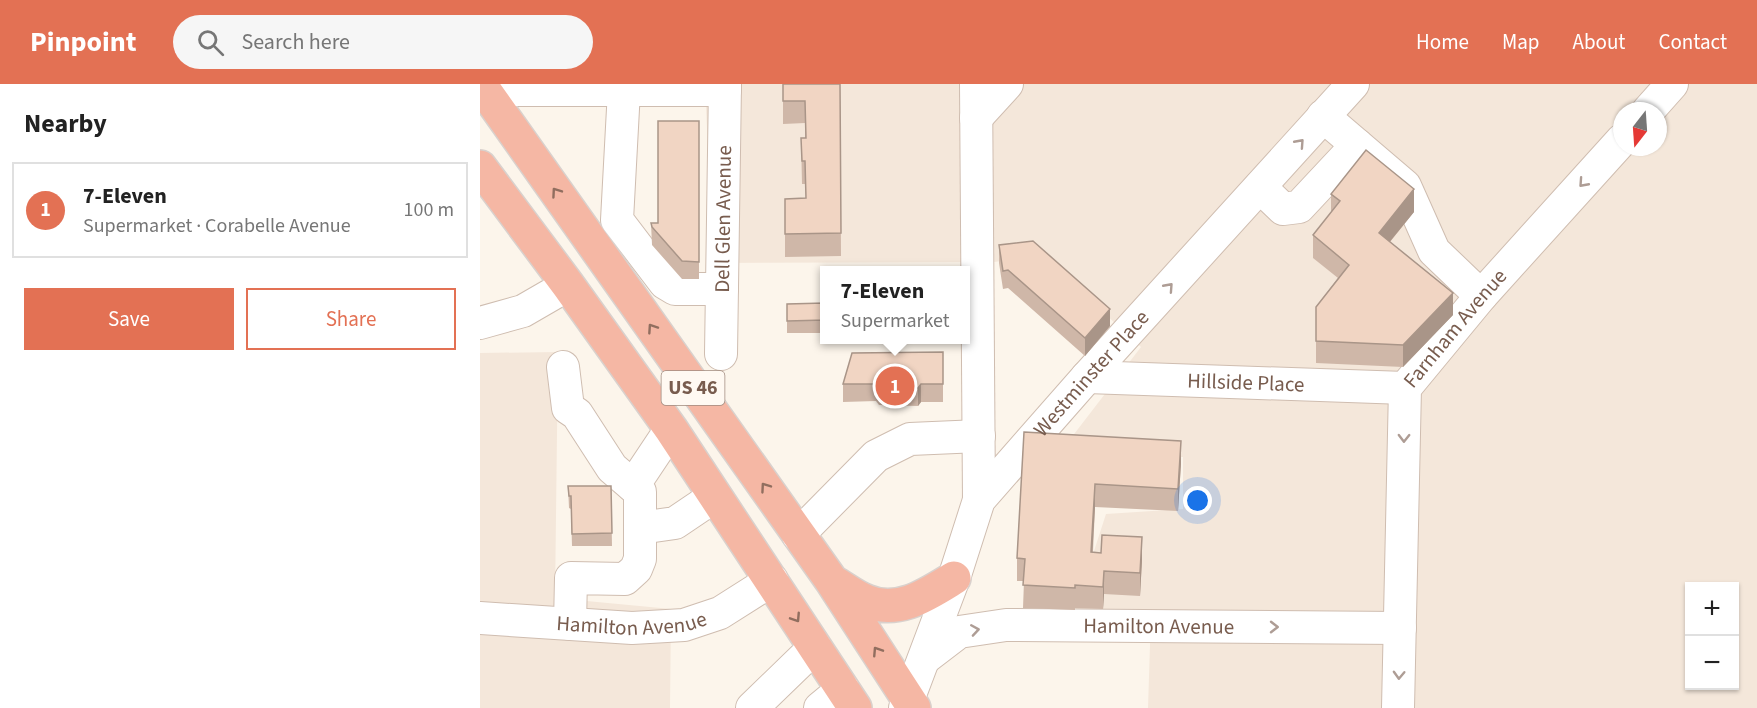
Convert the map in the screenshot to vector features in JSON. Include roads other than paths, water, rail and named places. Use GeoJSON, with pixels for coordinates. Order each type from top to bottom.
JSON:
{"type":"FeatureCollection","features":[{"type":"Feature","properties":{"kind":"highway","name":"US 46"},"geometry":{"type":"LineString","coordinates":[[482,87],[831,580],[909,705]]}},
{"type":"Feature","properties":{"kind":"highway","name":"US 46"},"geometry":{"type":"LineString","coordinates":[[480,167],[671,429],[815,647],[839,702]]}},
{"type":"Feature","properties":{"kind":"highway"},"geometry":{"type":"LineString","coordinates":[[831,580],[867,602],[887,606],[909,603],[954,578]]}},
{"type":"Feature","properties":{"kind":"street"},"geometry":{"type":"LineString","coordinates":[[976,84],[979,500]]}},
{"type":"Feature","properties":{"kind":"street"},"geometry":{"type":"LineString","coordinates":[[976,118],[1007,84]]}},
{"type":"Feature","properties":{"kind":"street","name":"Westminster Place"},"geometry":{"type":"LineString","coordinates":[[909,705],[979,500],[1087,377],[1353,84]]}},
{"type":"Feature","properties":{"kind":"street"},"geometry":{"type":"LineString","coordinates":[[1656,102],[1672,84]]}},
{"type":"Feature","properties":{"kind":"street"},"geometry":{"type":"LineString","coordinates":[[482,87],[624,90],[725,87]]}},
{"type":"Feature","properties":{"kind":"street","name":"Dell Glen Avenue"},"geometry":{"type":"LineString","coordinates":[[722,354],[725,87]]}},
{"type":"Feature","properties":{"kind":"street"},"geometry":{"type":"LineString","coordinates":[[624,90],[617,220],[665,283],[675,289],[722,289]]}},
{"type":"Feature","properties":{"kind":"street"},"geometry":{"type":"LineString","coordinates":[[1323,116],[1405,186],[1434,251],[1481,296]]}},
{"type":"Feature","properties":{"kind":"street"},"geometry":{"type":"LineString","coordinates":[[1260,187],[1283,209],[1299,207],[1357,145]]}},
{"type":"Feature","properties":{"kind":"street","name":"Farnham Avenue"},"geometry":{"type":"LineString","coordinates":[[1398,708],[1405,388],[1481,296],[1613,150]]}},
{"type":"Feature","properties":{"kind":"street"},"geometry":{"type":"LineString","coordinates":[[589,239],[617,220]]}},
{"type":"Feature","properties":{"kind":"street"},"geometry":{"type":"LineString","coordinates":[[480,323],[523,311],[568,285]]}},
{"type":"Feature","properties":{"kind":"street"},"geometry":{"type":"LineString","coordinates":[[563,367],[568,408],[578,414],[612,468],[640,492],[640,559],[636,569],[625,579],[571,578],[570,624]]}},
{"type":"Feature","properties":{"kind":"street","name":"Hillside Place"},"geometry":{"type":"LineString","coordinates":[[1087,377],[1405,388]]}},
{"type":"Feature","properties":{"kind":"street"},"geometry":{"type":"LineString","coordinates":[[633,486],[671,429]]}},
{"type":"Feature","properties":{"kind":"street"},"geometry":{"type":"LineString","coordinates":[[798,535],[876,456],[910,439],[979,436]]}},
{"type":"Feature","properties":{"kind":"street"},"geometry":{"type":"LineString","coordinates":[[640,528],[675,523],[715,496]]}},
{"type":"Feature","properties":{"kind":"street"},"geometry":{"type":"LineString","coordinates":[[612,626],[619,578]]}},
{"type":"Feature","properties":{"kind":"street","name":"Hamilton Avenue"},"geometry":{"type":"LineString","coordinates":[[480,618],[632,628],[684,625],[720,613],[772,580]]}},
{"type":"Feature","properties":{"kind":"street","name":"Hamilton Avenue"},"geometry":{"type":"LineString","coordinates":[[925,658],[959,632],[1006,625],[1400,628]]}},
{"type":"Feature","properties":{"kind":"street"},"geometry":{"type":"LineString","coordinates":[[752,708],[815,647]]}},
{"type":"Feature","properties":{"kind":"place","name":"7-Eleven"},"geometry":{"type":"Point","coordinates":[895,386]}}]}
